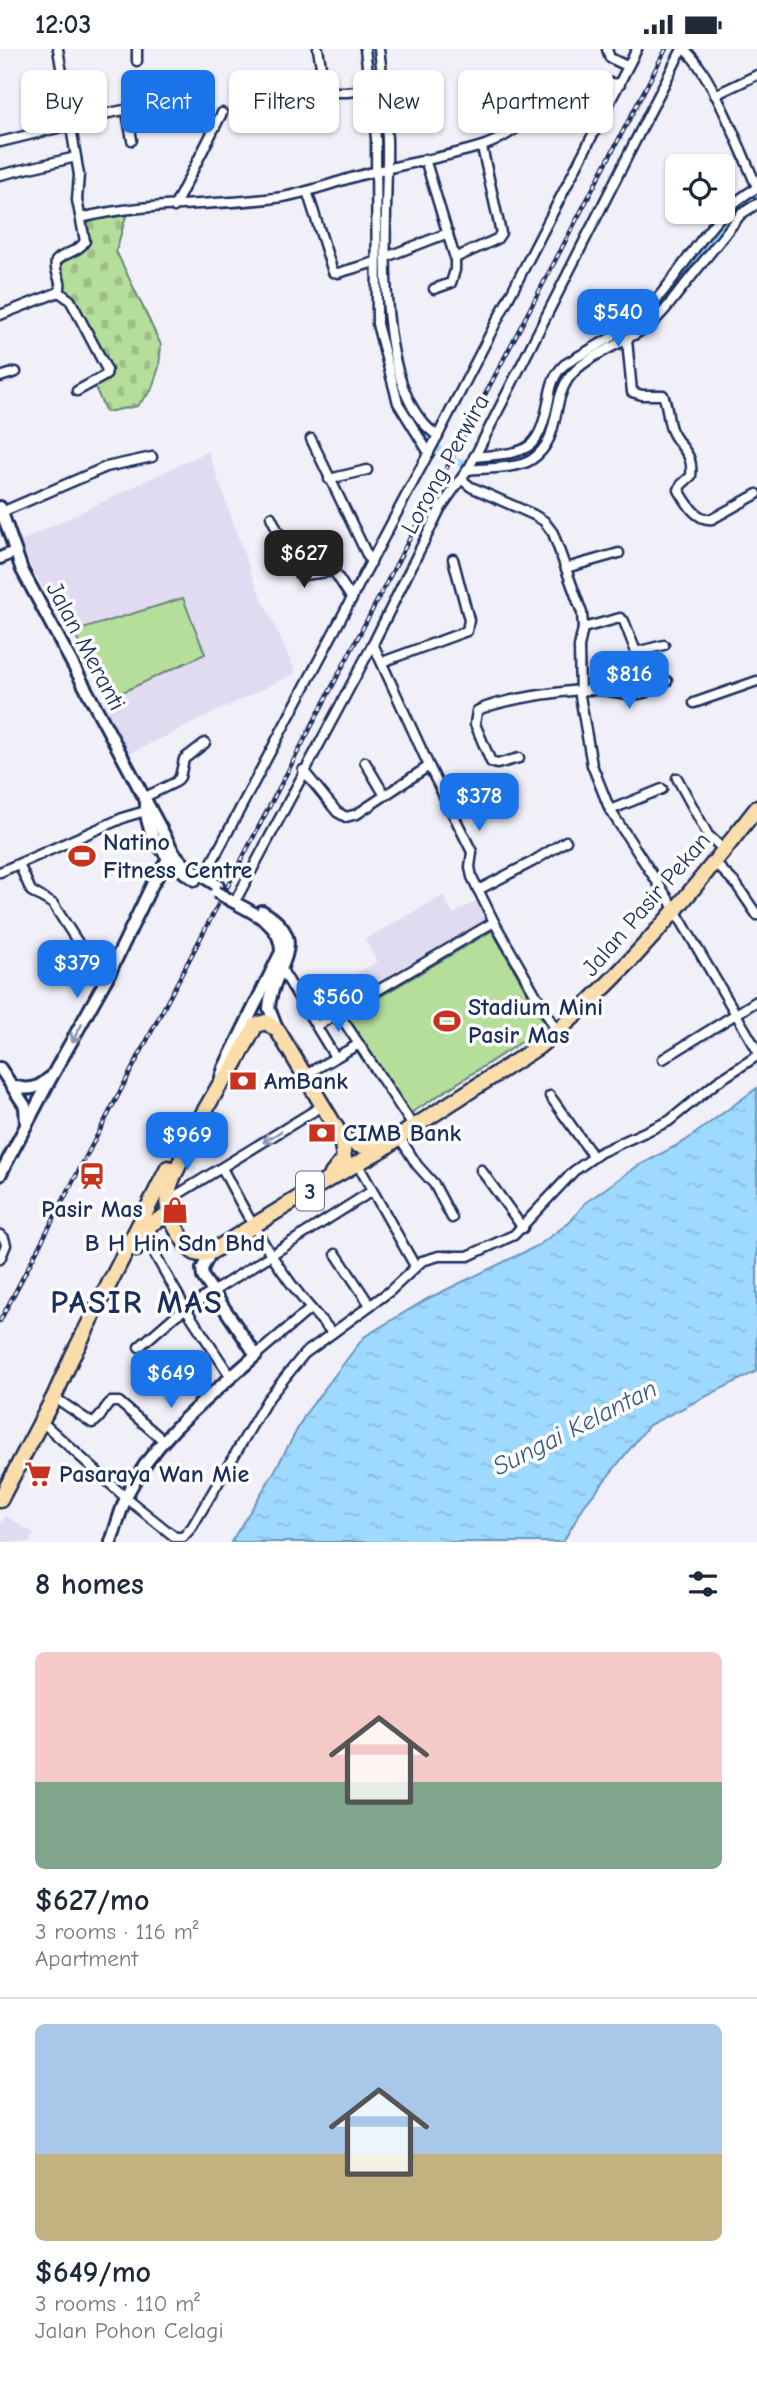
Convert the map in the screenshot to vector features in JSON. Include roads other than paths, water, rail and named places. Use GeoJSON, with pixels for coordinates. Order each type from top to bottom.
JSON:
{"type":"FeatureCollection","features":[{"type":"Feature","properties":{"kind":"highway","name":"Jalan Pasir Pekan"},"geometry":{"type":"LineString","coordinates":[[211,1252],[326,1181],[358,1165],[557,1032],[601,992],[755,814]]}},
{"type":"Feature","properties":{"kind":"highway"},"geometry":{"type":"LineString","coordinates":[[82,1345],[151,1197],[231,1071],[250,1026],[262,1021],[278,1031],[341,1136]]}},
{"type":"Feature","properties":{"kind":"highway","name":"3"},"geometry":{"type":"LineString","coordinates":[[341,1136],[354,1146],[369,1146],[407,1131]]}},
{"type":"Feature","properties":{"kind":"highway","name":"3"},"geometry":{"type":"LineString","coordinates":[[326,1181],[344,1159],[341,1136]]}},
{"type":"Feature","properties":{"kind":"highway"},"geometry":{"type":"LineString","coordinates":[[189,1138],[187,1149],[168,1185],[170,1220],[190,1251],[200,1255],[211,1252]]}},
{"type":"Feature","properties":{"kind":"highway"},"geometry":{"type":"LineString","coordinates":[[0,1500],[141,1240],[155,1220],[163,1217],[170,1220]]}},
{"type":"Feature","properties":{"kind":"street"},"geometry":{"type":"LineString","coordinates":[[58,49],[61,70]]}},
{"type":"Feature","properties":{"kind":"street"},"geometry":{"type":"LineString","coordinates":[[137,49],[137,61]]}},
{"type":"Feature","properties":{"kind":"street"},"geometry":{"type":"LineString","coordinates":[[318,49],[327,90],[333,93],[353,91]]}},
{"type":"Feature","properties":{"kind":"street"},"geometry":{"type":"LineString","coordinates":[[365,49],[371,70]]}},
{"type":"Feature","properties":{"kind":"street"},"geometry":{"type":"LineString","coordinates":[[378,70],[379,49]]}},
{"type":"Feature","properties":{"kind":"street"},"geometry":{"type":"LineString","coordinates":[[607,49],[610,58],[628,66]]}},
{"type":"Feature","properties":{"kind":"street"},"geometry":{"type":"LineString","coordinates":[[204,877],[430,451],[637,49]]}},
{"type":"Feature","properties":{"kind":"street"},"geometry":{"type":"LineString","coordinates":[[471,463],[528,448],[534,443],[543,423],[552,381],[558,371],[639,318],[734,203],[757,188],[698,62],[683,49]]}},
{"type":"Feature","properties":{"kind":"street","name":"Lorong Perwira"},"geometry":{"type":"LineString","coordinates":[[233,897],[373,644],[440,509],[471,463],[683,49]]}},
{"type":"Feature","properties":{"kind":"street"},"geometry":{"type":"LineString","coordinates":[[715,95],[757,75]]}},
{"type":"Feature","properties":{"kind":"street"},"geometry":{"type":"LineString","coordinates":[[82,218],[140,207],[174,207],[284,197],[381,170],[482,147],[519,127],[562,91],[572,86],[620,84]]}},
{"type":"Feature","properties":{"kind":"street"},"geometry":{"type":"LineString","coordinates":[[107,114],[124,110],[127,113],[132,140]]}},
{"type":"Feature","properties":{"kind":"street"},"geometry":{"type":"LineString","coordinates":[[174,207],[222,113]]}},
{"type":"Feature","properties":{"kind":"street"},"geometry":{"type":"LineString","coordinates":[[0,142],[33,133]]}},
{"type":"Feature","properties":{"kind":"street"},"geometry":{"type":"LineString","coordinates":[[59,292],[61,282],[56,272],[56,261],[82,245],[85,237],[77,200],[79,185],[72,133]]}},
{"type":"Feature","properties":{"kind":"street"},"geometry":{"type":"LineString","coordinates":[[376,133],[381,170],[375,262],[377,324],[394,392],[403,414],[430,451]]}},
{"type":"Feature","properties":{"kind":"street"},"geometry":{"type":"LineString","coordinates":[[379,133],[389,333],[404,385],[415,411],[424,425],[437,437]]}},
{"type":"Feature","properties":{"kind":"street"},"geometry":{"type":"LineString","coordinates":[[455,258],[497,239],[501,233],[482,147]]}},
{"type":"Feature","properties":{"kind":"street"},"geometry":{"type":"LineString","coordinates":[[0,175],[76,157]]}},
{"type":"Feature","properties":{"kind":"street"},"geometry":{"type":"LineString","coordinates":[[425,159],[455,258],[451,283],[434,289]]}},
{"type":"Feature","properties":{"kind":"street"},"geometry":{"type":"LineString","coordinates":[[307,191],[333,272],[338,274],[375,262]]}},
{"type":"Feature","properties":{"kind":"street"},"geometry":{"type":"LineString","coordinates":[[471,463],[530,461],[547,444],[555,426],[561,393],[570,376],[587,362],[627,340],[654,321],[741,215],[757,204]]}},
{"type":"Feature","properties":{"kind":"street"},"geometry":{"type":"LineString","coordinates":[[386,257],[448,233]]}},
{"type":"Feature","properties":{"kind":"street"},"geometry":{"type":"LineString","coordinates":[[0,315],[59,292]]}},
{"type":"Feature","properties":{"kind":"street"},"geometry":{"type":"LineString","coordinates":[[59,292],[70,300],[107,370],[106,375],[78,391]]}},
{"type":"Feature","properties":{"kind":"street"},"geometry":{"type":"LineString","coordinates":[[627,340],[632,392],[663,395],[673,433],[687,450],[691,476],[679,490],[696,515],[707,520],[712,519],[757,494]]}},
{"type":"Feature","properties":{"kind":"street"},"geometry":{"type":"LineString","coordinates":[[0,377],[16,372]]}},
{"type":"Feature","properties":{"kind":"street"},"geometry":{"type":"LineString","coordinates":[[311,439],[371,562]]}},
{"type":"Feature","properties":{"kind":"street"},"geometry":{"type":"LineString","coordinates":[[1,510],[106,467],[152,457]]}},
{"type":"Feature","properties":{"kind":"street"},"geometry":{"type":"LineString","coordinates":[[329,479],[367,470]]}},
{"type":"Feature","properties":{"kind":"street"},"geometry":{"type":"LineString","coordinates":[[461,479],[471,487],[544,521],[553,533],[582,613],[579,690],[592,765],[610,810],[669,900],[673,911],[757,1050]]}},
{"type":"Feature","properties":{"kind":"street","name":"Jalan Meranti"},"geometry":{"type":"LineString","coordinates":[[1,510],[14,552],[147,804],[171,856],[185,874],[233,897],[280,931]]}},
{"type":"Feature","properties":{"kind":"street"},"geometry":{"type":"LineString","coordinates":[[271,517],[298,573],[304,575],[334,571],[352,599]]}},
{"type":"Feature","properties":{"kind":"street"},"geometry":{"type":"LineString","coordinates":[[0,558],[14,552]]}},
{"type":"Feature","properties":{"kind":"street"},"geometry":{"type":"LineString","coordinates":[[566,568],[619,553]]}},
{"type":"Feature","properties":{"kind":"street"},"geometry":{"type":"LineString","coordinates":[[382,662],[467,631],[469,620],[453,559]]}},
{"type":"Feature","properties":{"kind":"street"},"geometry":{"type":"LineString","coordinates":[[583,628],[620,618],[624,621],[636,652],[664,645]]}},
{"type":"Feature","properties":{"kind":"street"},"geometry":{"type":"LineString","coordinates":[[373,644],[472,852],[470,871],[478,890],[557,1032]]}},
{"type":"Feature","properties":{"kind":"street"},"geometry":{"type":"LineString","coordinates":[[519,758],[497,764],[491,762],[475,724],[477,711],[579,690],[606,691],[634,697],[648,693],[667,681]]}},
{"type":"Feature","properties":{"kind":"street"},"geometry":{"type":"LineString","coordinates":[[694,703],[757,681]]}},
{"type":"Feature","properties":{"kind":"street"},"geometry":{"type":"LineString","coordinates":[[0,872],[125,817],[147,804],[176,782],[182,772],[183,761],[205,743]]}},
{"type":"Feature","properties":{"kind":"street"},"geometry":{"type":"LineString","coordinates":[[365,762],[384,794]]}},
{"type":"Feature","properties":{"kind":"street"},"geometry":{"type":"LineString","coordinates":[[303,770],[337,812],[346,817],[357,814],[429,766]]}},
{"type":"Feature","properties":{"kind":"street"},"geometry":{"type":"LineString","coordinates":[[677,778],[708,835],[725,851]]}},
{"type":"Feature","properties":{"kind":"street"},"geometry":{"type":"LineString","coordinates":[[610,810],[663,789]]}},
{"type":"Feature","properties":{"kind":"street"},"geometry":{"type":"LineString","coordinates":[[478,890],[566,841]]}},
{"type":"Feature","properties":{"kind":"street"},"geometry":{"type":"LineString","coordinates":[[0,1175],[108,976],[152,885],[171,856]]}},
{"type":"Feature","properties":{"kind":"street","name":"Jalan Meranti"},"geometry":{"type":"LineString","coordinates":[[171,856],[204,877],[217,889]]}},
{"type":"Feature","properties":{"kind":"street"},"geometry":{"type":"LineString","coordinates":[[715,863],[736,884],[757,915]]}},
{"type":"Feature","properties":{"kind":"street"},"geometry":{"type":"LineString","coordinates":[[19,864],[31,891],[48,900],[57,909],[86,955],[108,976]]}},
{"type":"Feature","properties":{"kind":"street"},"geometry":{"type":"LineString","coordinates":[[152,885],[171,874],[185,874]]}},
{"type":"Feature","properties":{"kind":"street"},"geometry":{"type":"LineString","coordinates":[[317,1026],[494,922]]}},
{"type":"Feature","properties":{"kind":"street"},"geometry":{"type":"LineString","coordinates":[[278,1031],[269,1008],[288,949],[280,931]]}},
{"type":"Feature","properties":{"kind":"street"},"geometry":{"type":"LineString","coordinates":[[219,1086],[224,1068],[250,1026],[279,957],[280,931]]}},
{"type":"Feature","properties":{"kind":"street"},"geometry":{"type":"LineString","coordinates":[[282,969],[335,1057]]}},
{"type":"Feature","properties":{"kind":"street"},"geometry":{"type":"LineString","coordinates":[[663,1059],[757,1001]]}},
{"type":"Feature","properties":{"kind":"street"},"geometry":{"type":"LineString","coordinates":[[339,1014],[359,1044],[407,1131],[417,1165],[434,1184],[452,1218]]}},
{"type":"Feature","properties":{"kind":"street"},"geometry":{"type":"LineString","coordinates":[[305,1076],[359,1044]]}},
{"type":"Feature","properties":{"kind":"street"},"geometry":{"type":"LineString","coordinates":[[41,1421],[126,1498],[175,1537],[183,1537],[204,1508],[267,1401],[304,1354],[405,1278],[422,1261],[439,1256],[468,1256],[504,1241],[523,1228],[574,1171],[593,1156],[669,1121],[717,1081],[757,1056]]}},
{"type":"Feature","properties":{"kind":"street"},"geometry":{"type":"LineString","coordinates":[[0,1068],[25,1106],[26,1126]]}},
{"type":"Feature","properties":{"kind":"street"},"geometry":{"type":"LineString","coordinates":[[14,1087],[30,1089],[42,1086],[51,1078]]}},
{"type":"Feature","properties":{"kind":"street"},"geometry":{"type":"LineString","coordinates":[[550,1096],[593,1156]]}},
{"type":"Feature","properties":{"kind":"street"},"geometry":{"type":"LineString","coordinates":[[167,1201],[322,1106]]}},
{"type":"Feature","properties":{"kind":"street"},"geometry":{"type":"LineString","coordinates":[[358,1165],[415,1266]]}},
{"type":"Feature","properties":{"kind":"street"},"geometry":{"type":"LineString","coordinates":[[222,1168],[270,1255],[310,1309],[332,1332]]}},
{"type":"Feature","properties":{"kind":"street"},"geometry":{"type":"LineString","coordinates":[[481,1170],[523,1228]]}},
{"type":"Feature","properties":{"kind":"street"},"geometry":{"type":"LineString","coordinates":[[138,1347],[186,1309],[372,1191]]}},
{"type":"Feature","properties":{"kind":"street"},"geometry":{"type":"LineString","coordinates":[[0,1235],[6,1245],[0,1259]]}},
{"type":"Feature","properties":{"kind":"street"},"geometry":{"type":"LineString","coordinates":[[141,1240],[154,1253],[186,1309],[231,1377]]}},
{"type":"Feature","properties":{"kind":"street"},"geometry":{"type":"LineString","coordinates":[[211,1252],[202,1273],[212,1293],[257,1355]]}},
{"type":"Feature","properties":{"kind":"street"},"geometry":{"type":"LineString","coordinates":[[336,1254],[370,1305]]}},
{"type":"Feature","properties":{"kind":"street"},"geometry":{"type":"LineString","coordinates":[[111,1542],[126,1498],[164,1441],[231,1377],[310,1309]]}},
{"type":"Feature","properties":{"kind":"street"},"geometry":{"type":"LineString","coordinates":[[57,1391],[92,1423],[96,1422],[111,1402],[119,1402],[164,1441]]}},
{"type":"Feature","properties":{"kind":"water","name":"Sungai Kelantan"},"geometry":{"type":"Polygon","coordinates":[[[757,1088],[757,1371],[649,1425],[584,1506],[563,1542],[231,1542],[273,1474],[306,1413],[364,1337],[427,1299],[539,1245],[570,1222],[585,1203],[636,1167],[685,1141],[757,1088]]]}},
{"type":"Feature","properties":{"kind":"waterway"},"geometry":{"type":"LineString","coordinates":[[372,49],[382,127],[384,329],[392,365],[410,415],[430,442],[455,462],[467,464],[525,456],[536,448],[548,427],[560,376],[582,359]]}},
{"type":"Feature","properties":{"kind":"waterway"},"geometry":{"type":"LineString","coordinates":[[604,346],[646,320],[736,210],[757,197]]}},
{"type":"Feature","properties":{"kind":"railway"},"geometry":{"type":"LineString","coordinates":[[0,1321],[666,49]]}},
{"type":"Feature","properties":{"kind":"place","name":"Natino Fitness Centre"},"geometry":{"type":"Point","coordinates":[82,856]}},
{"type":"Feature","properties":{"kind":"place","name":"Stadium Mini Pasir Mas"},"geometry":{"type":"Point","coordinates":[447,1021]}},
{"type":"Feature","properties":{"kind":"place","name":"AmBank"},"geometry":{"type":"Point","coordinates":[243,1081]}},
{"type":"Feature","properties":{"kind":"place","name":"CIMB Bank"},"geometry":{"type":"Point","coordinates":[322,1133]}},
{"type":"Feature","properties":{"kind":"place","name":"Pasir Mas"},"geometry":{"type":"Point","coordinates":[92,1176]}},
{"type":"Feature","properties":{"kind":"place","name":"B H Hin Sdn Bhd"},"geometry":{"type":"Point","coordinates":[175,1210]}},
{"type":"Feature","properties":{"kind":"place","name":"Pasaraya Wan Mie"},"geometry":{"type":"Point","coordinates":[38,1474]}},
{"type":"Feature","properties":{"kind":"district","name":"PASIR MAS"},"geometry":{"type":"Point","coordinates":[137,1302]}}]}
